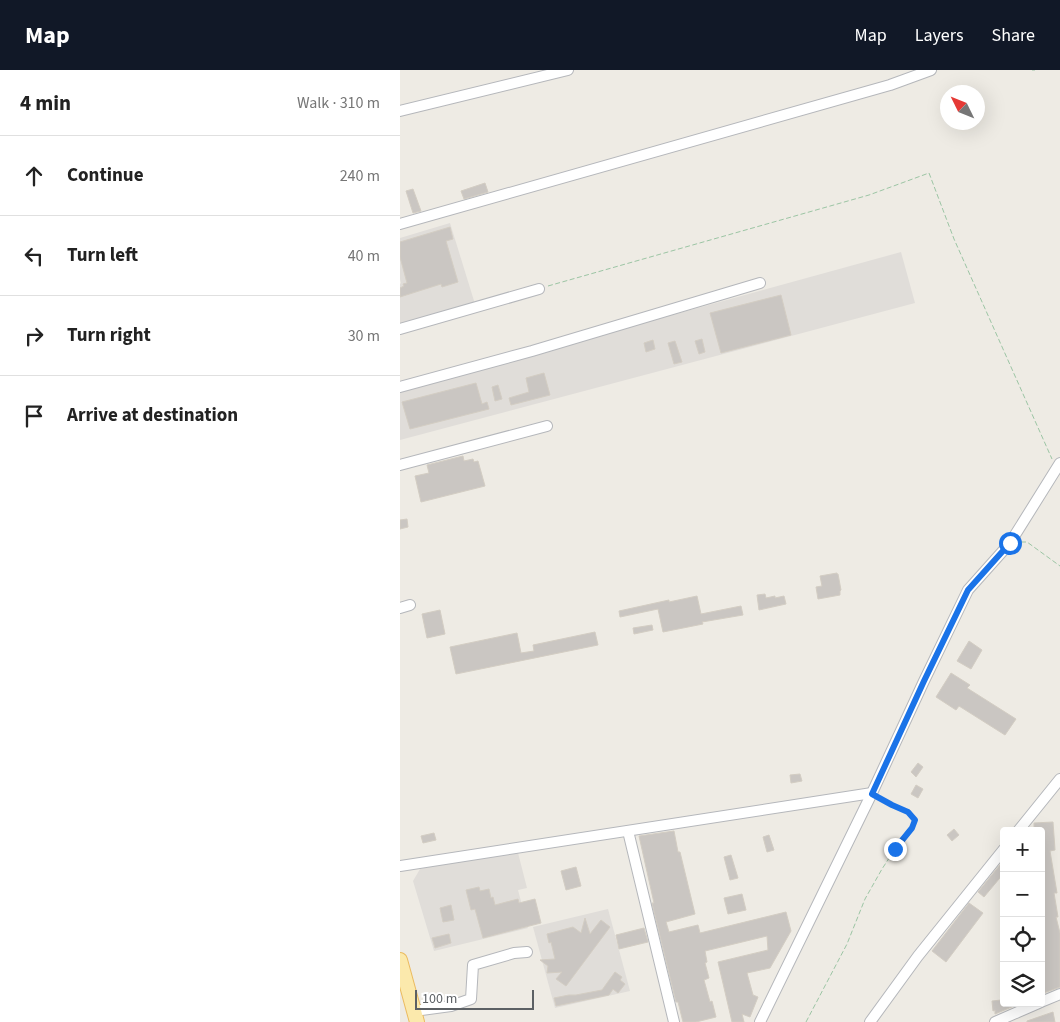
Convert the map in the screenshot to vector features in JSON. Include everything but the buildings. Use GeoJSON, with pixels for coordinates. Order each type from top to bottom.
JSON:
{"type":"FeatureCollection","features":[{"type":"Feature","properties":{"kind":"main road"},"geometry":{"type":"LineString","coordinates":[[400,960],[415,1017]]}},
{"type":"Feature","properties":{"kind":"street"},"geometry":{"type":"LineString","coordinates":[[400,111],[568,70]]}},
{"type":"Feature","properties":{"kind":"street"},"geometry":{"type":"LineString","coordinates":[[400,224],[890,85],[931,70]]}},
{"type":"Feature","properties":{"kind":"street"},"geometry":{"type":"LineString","coordinates":[[400,387],[532,351],[760,283]]}},
{"type":"Feature","properties":{"kind":"street"},"geometry":{"type":"LineString","coordinates":[[400,329],[538,289]]}},
{"type":"Feature","properties":{"kind":"street"},"geometry":{"type":"LineString","coordinates":[[400,464],[547,426]]}},
{"type":"Feature","properties":{"kind":"street"},"geometry":{"type":"LineString","coordinates":[[760,1022],[872,794],[968,590],[1010,543],[1058,466]]}},
{"type":"Feature","properties":{"kind":"street"},"geometry":{"type":"LineString","coordinates":[[1021,827],[1060,780]]}},
{"type":"Feature","properties":{"kind":"street"},"geometry":{"type":"LineString","coordinates":[[400,866],[872,794]]}},
{"type":"Feature","properties":{"kind":"street"},"geometry":{"type":"LineString","coordinates":[[628,831],[674,1022]]}},
{"type":"Feature","properties":{"kind":"street"},"geometry":{"type":"LineString","coordinates":[[870,1022],[918,956],[1000,854]]}},
{"type":"Feature","properties":{"kind":"street"},"geometry":{"type":"LineString","coordinates":[[415,1017],[471,999],[473,965],[514,953],[527,952]]}},
{"type":"Feature","properties":{"kind":"street"},"geometry":{"type":"LineString","coordinates":[[1045,1001],[1060,994]]}},
{"type":"Feature","properties":{"kind":"street"},"geometry":{"type":"LineString","coordinates":[[995,1022],[1031,1007]]}},
{"type":"Feature","properties":{"kind":"path"},"geometry":{"type":"LineString","coordinates":[[538,289],[869,195],[929,173],[954,239],[1058,466]]}},
{"type":"Feature","properties":{"kind":"path"},"geometry":{"type":"LineString","coordinates":[[1010,543],[1027,542],[1060,566]]}},
{"type":"Feature","properties":{"kind":"path"},"geometry":{"type":"LineString","coordinates":[[806,1022],[846,944],[865,899],[895,849],[912,828],[915,820],[908,812],[872,794]]}},
{"type":"Feature","properties":{"kind":"shaded area"},"geometry":{"type":"Polygon","coordinates":[[[450,223],[475,304],[400,327],[400,238],[450,223]]]}},
{"type":"Feature","properties":{"kind":"shaded area"},"geometry":{"type":"Polygon","coordinates":[[[901,252],[915,303],[400,440],[400,390],[901,252]]]}},
{"type":"Feature","properties":{"kind":"shaded area"},"geometry":{"type":"Polygon","coordinates":[[[517,849],[527,888],[518,890],[528,928],[434,951],[413,881],[420,869],[517,849]]]}},
{"type":"Feature","properties":{"kind":"shaded area"},"geometry":{"type":"Polygon","coordinates":[[[608,909],[630,991],[555,1008],[533,927],[608,909]]]}},
{"type":"Feature","properties":{"kind":"route"},"geometry":{"type":"LineString","coordinates":[[895,849],[912,828],[915,820],[908,812],[872,794],[968,590],[1010,543]]}}]}
